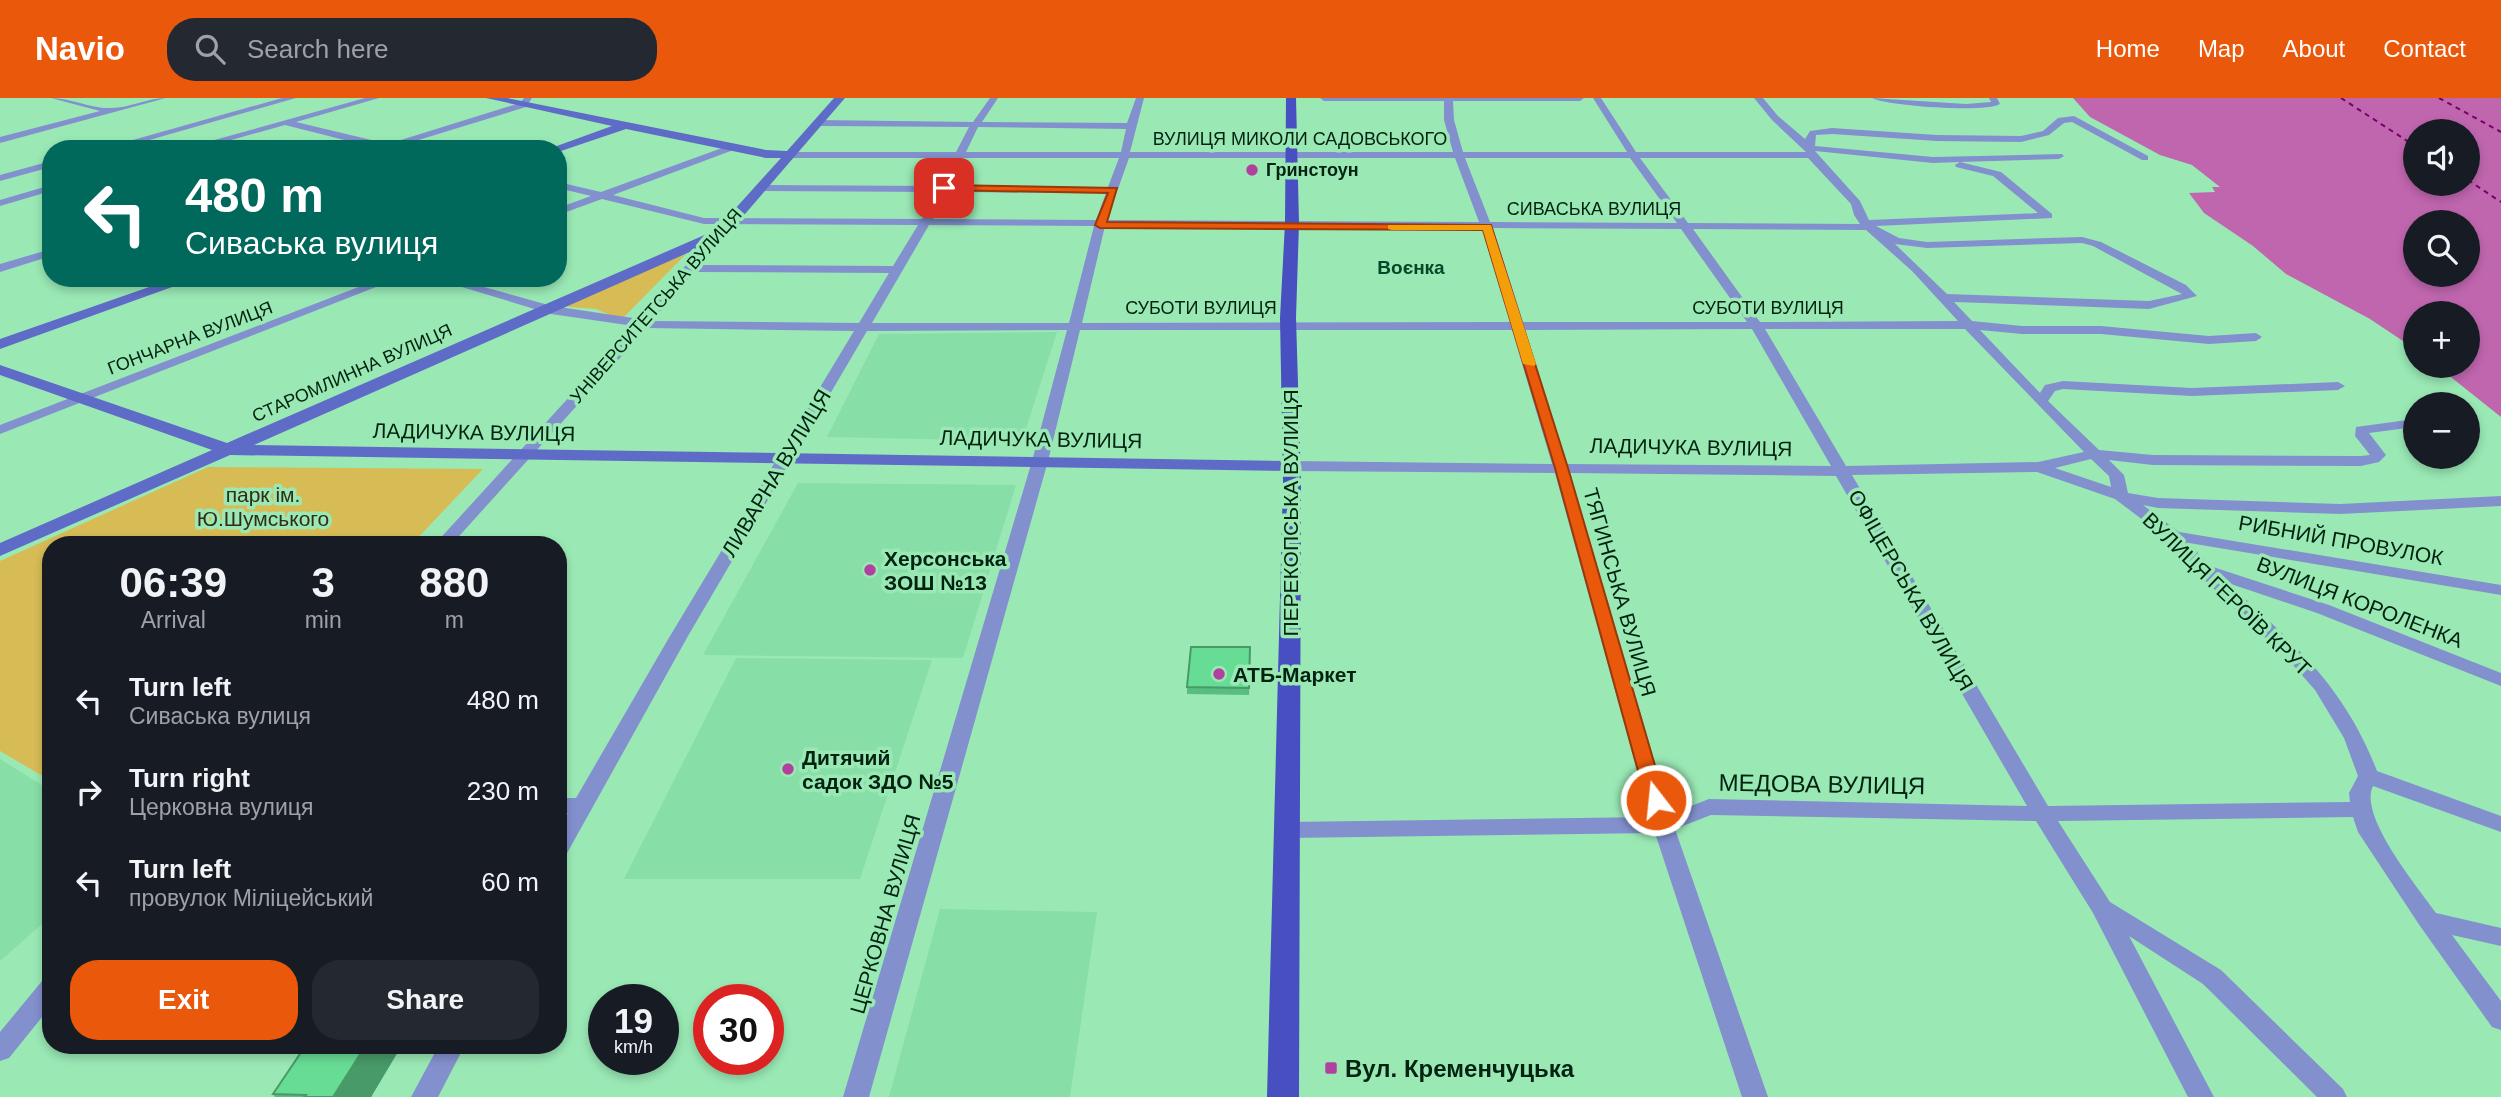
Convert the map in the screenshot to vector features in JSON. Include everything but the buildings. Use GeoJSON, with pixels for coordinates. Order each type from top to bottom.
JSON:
{"type":"FeatureCollection","features":[{"type":"Feature","properties":{"kind":"main road","name":"ПЕРЕКОПСЬКА ВУЛИЦЯ"},"geometry":{"type":"LineString","coordinates":[[1283,1097],[1292,466],[1289,326],[1292,226],[1291,98]]}},
{"type":"Feature","properties":{"kind":"street"},"geometry":{"type":"LineString","coordinates":[[55,98],[111,111]]}},
{"type":"Feature","properties":{"kind":"street"},"geometry":{"type":"LineString","coordinates":[[0,140],[162,98]]}},
{"type":"Feature","properties":{"kind":"street"},"geometry":{"type":"LineString","coordinates":[[139,140],[292,98]]}},
{"type":"Feature","properties":{"kind":"street"},"geometry":{"type":"LineString","coordinates":[[220,140],[375,98]]}},
{"type":"Feature","properties":{"kind":"street"},"geometry":{"type":"LineString","coordinates":[[491,98],[526,101],[625,126],[790,155]]}},
{"type":"Feature","properties":{"kind":"street","name":"УНІВЕРСИТЕТСЬКА ВУЛИЦЯ"},"geometry":{"type":"LineString","coordinates":[[450,536],[643,324],[840,98]]}},
{"type":"Feature","properties":{"kind":"street","name":"ЛИВАРНА ВУЛИЦЯ"},"geometry":{"type":"LineString","coordinates":[[567,833],[784,459],[925,223],[975,125],[994,98]]}},
{"type":"Feature","properties":{"kind":"street","name":"ЦЕРКОВНА ВУЛИЦЯ"},"geometry":{"type":"LineString","coordinates":[[856,1097],[1040,461],[1100,225],[1125,155],[1130,126],[1140,98]]}},
{"type":"Feature","properties":{"kind":"street"},"geometry":{"type":"LineString","coordinates":[[1324,98],[1580,98]]}},
{"type":"Feature","properties":{"kind":"street","name":"ТЯГИНСЬКА ВУЛИЦЯ"},"geometry":{"type":"LineString","coordinates":[[1449,98],[1449,120],[1459,155],[1487,227],[1562,468],[1663,825],[1755,1097]]}},
{"type":"Feature","properties":{"kind":"street","name":"ОФІЦЕРСЬКА ВУЛИЦЯ"},"geometry":{"type":"LineString","coordinates":[[1598,98],[1634,156],[1756,325],[2042,814],[2102,908],[2201,1097]]}},
{"type":"Feature","properties":{"kind":"street","name":"ВУЛИЦЯ ГЕРОЇВ КРУТ"},"geometry":{"type":"LineString","coordinates":[[1758,98],[1856,203],[1859,215],[1868,226],[1944,298],[2041,402],[2116,475],[2122,496],[2174,536],[2202,568],[2294,654],[2322,686],[2354,738],[2368,776]]}},
{"type":"Feature","properties":{"kind":"street"},"geometry":{"type":"LineString","coordinates":[[1876,98],[1912,100],[1943,106],[1982,106],[1996,104],[1993,98]]}},
{"type":"Feature","properties":{"kind":"street"},"geometry":{"type":"LineString","coordinates":[[412,140],[526,101]]}},
{"type":"Feature","properties":{"kind":"street"},"geometry":{"type":"LineString","coordinates":[[240,112],[358,140]]}},
{"type":"Feature","properties":{"kind":"street"},"geometry":{"type":"LineString","coordinates":[[1810,152],[1810,135],[1820,131],[1937,138],[2021,139],[2046,133],[2061,120],[2074,119],[2145,158]]}},
{"type":"Feature","properties":{"kind":"street"},"geometry":{"type":"LineString","coordinates":[[818,123],[1130,126]]}},
{"type":"Feature","properties":{"kind":"street"},"geometry":{"type":"LineString","coordinates":[[567,146],[625,126]]}},
{"type":"Feature","properties":{"kind":"street"},"geometry":{"type":"LineString","coordinates":[[567,208],[733,147]]}},
{"type":"Feature","properties":{"kind":"street","name":"ВУЛИЦЯ МИКОЛИ САДОВСЬКОГО"},"geometry":{"type":"LineString","coordinates":[[790,155],[1634,156],[1810,152],[1933,160],[2059,156]]}},
{"type":"Feature","properties":{"kind":"street","name":"СИВАСЬКА ВУЛИЦЯ"},"geometry":{"type":"LineString","coordinates":[[567,187],[725,227],[925,223],[1487,227],[1868,226],[2048,216],[1997,174],[1933,160]]}},
{"type":"Feature","properties":{"kind":"street"},"geometry":{"type":"LineString","coordinates":[[0,178],[42,167]]}},
{"type":"Feature","properties":{"kind":"street"},"geometry":{"type":"LineString","coordinates":[[37,168],[42,169]]}},
{"type":"Feature","properties":{"kind":"street"},"geometry":{"type":"LineString","coordinates":[[759,188],[1113,190]]}},
{"type":"Feature","properties":{"kind":"street"},"geometry":{"type":"LineString","coordinates":[[0,203],[42,191]]}},
{"type":"Feature","properties":{"kind":"street"},"geometry":{"type":"LineString","coordinates":[[1868,226],[1896,241],[1927,245],[2090,241],[2182,288],[2191,296],[2132,305],[1944,298]]}},
{"type":"Feature","properties":{"kind":"street","name":"СТАРОМЛИННА ВУЛИЦЯ"},"geometry":{"type":"LineString","coordinates":[[0,550],[725,227]]}},
{"type":"Feature","properties":{"kind":"street"},"geometry":{"type":"LineString","coordinates":[[0,268],[42,255]]}},
{"type":"Feature","properties":{"kind":"street"},"geometry":{"type":"LineString","coordinates":[[690,268],[896,270]]}},
{"type":"Feature","properties":{"kind":"street"},"geometry":{"type":"LineString","coordinates":[[0,344],[164,287]]}},
{"type":"Feature","properties":{"kind":"street","name":"ГОНЧАРНА ВУЛИЦЯ"},"geometry":{"type":"LineString","coordinates":[[0,430],[370,287]]}},
{"type":"Feature","properties":{"kind":"street","name":"СУБОТИ ВУЛИЦЯ"},"geometry":{"type":"LineString","coordinates":[[470,287],[545,308],[643,324],[862,327],[1970,325],[2022,330],[2101,330],[2199,340],[2256,337]]}},
{"type":"Feature","properties":{"kind":"street","name":"ЛАДИЧУКА ВУЛИЦЯ"},"geometry":{"type":"LineString","coordinates":[[0,370],[229,450],[522,456],[1842,471],[2038,467],[2093,454],[2153,460],[2361,461],[2374,459],[2378,455],[2362,436],[2361,430],[2403,425]]}},
{"type":"Feature","properties":{"kind":"street"},"geometry":{"type":"LineString","coordinates":[[2041,402],[2050,388],[2063,385],[2192,393],[2339,386]]}},
{"type":"Feature","properties":{"kind":"street"},"geometry":{"type":"LineString","coordinates":[[2038,467],[2122,496],[2158,503],[2340,509],[2501,501]]}},
{"type":"Feature","properties":{"kind":"street","name":"РИБНИЙ ПРОВУЛОК"},"geometry":{"type":"LineString","coordinates":[[2174,536],[2501,590]]}},
{"type":"Feature","properties":{"kind":"street","name":"ВУЛИЦЯ КОРОЛЕНКА"},"geometry":{"type":"LineString","coordinates":[[2202,568],[2323,609],[2501,680]]}},
{"type":"Feature","properties":{"kind":"street"},"geometry":{"type":"LineString","coordinates":[[2501,824],[2368,776],[2359,793],[2366,827],[2428,920],[2501,1020]]}},
{"type":"Feature","properties":{"kind":"street"},"geometry":{"type":"LineString","coordinates":[[567,805],[582,806]]}},
{"type":"Feature","properties":{"kind":"street","name":"МЕДОВА ВУЛИЦЯ"},"geometry":{"type":"LineString","coordinates":[[1287,830],[1663,825],[1710,807],[2042,814],[2361,809]]}},
{"type":"Feature","properties":{"kind":"street"},"geometry":{"type":"LineString","coordinates":[[2102,908],[2212,977],[2334,1097]]}},
{"type":"Feature","properties":{"kind":"street"},"geometry":{"type":"LineString","coordinates":[[2428,920],[2501,937]]}},
{"type":"Feature","properties":{"kind":"street"},"geometry":{"type":"LineString","coordinates":[[0,1050],[42,998]]}},
{"type":"Feature","properties":{"kind":"street"},"geometry":{"type":"LineString","coordinates":[[0,1034],[28,1014]]}},
{"type":"Feature","properties":{"kind":"street"},"geometry":{"type":"LineString","coordinates":[[424,1097],[447,1054]]}},
{"type":"Feature","properties":{"kind":"shaded area"},"geometry":{"type":"Polygon","coordinates":[[[2073,98],[2501,98],[2501,417],[2480,400],[2480,392],[2470,392],[2452,378],[2480,378],[2480,301],[2403,301],[2403,341],[2370,319],[2286,274],[2253,246],[2204,213],[2189,193],[2215,192],[2212,187],[2220,187],[2192,165],[2160,155],[2090,117],[2073,98]]]}},
{"type":"Feature","properties":{"kind":"shaded area"},"geometry":{"type":"Polygon","coordinates":[[[1057,332],[1022,441],[827,437],[879,334],[1057,332]]]}},
{"type":"Feature","properties":{"kind":"shaded area","name":"Херсонська ЗОШ №13"},"geometry":{"type":"Polygon","coordinates":[[[798,483],[1016,485],[963,658],[703,655],[798,483]]]}},
{"type":"Feature","properties":{"kind":"shaded area","name":"Дитячий садок ЗДО №5"},"geometry":{"type":"Polygon","coordinates":[[[736,658],[932,660],[860,879],[624,879],[736,658]]]}},
{"type":"Feature","properties":{"kind":"shaded area"},"geometry":{"type":"Polygon","coordinates":[[[0,759],[42,785],[42,924],[0,961],[0,759]]]}},
{"type":"Feature","properties":{"kind":"shaded area"},"geometry":{"type":"Polygon","coordinates":[[[940,909],[1097,912],[1070,1097],[889,1097],[940,909]]]}},
{"type":"Feature","properties":{"kind":"green space"},"geometry":{"type":"Polygon","coordinates":[[[686,254],[624,317],[596,309],[569,307],[566,303],[686,254]]]}},
{"type":"Feature","properties":{"kind":"green space","name":"парк ім. Ю.Шумського"},"geometry":{"type":"Polygon","coordinates":[[[208,467],[483,469],[420,536],[55,536],[208,467]]]}},
{"type":"Feature","properties":{"kind":"green space","name":"парк ім. Ю.Шумського"},"geometry":{"type":"Polygon","coordinates":[[[42,542],[42,776],[0,751],[0,561],[42,542]]]}},
{"type":"Feature","properties":{"kind":"ferry route"},"geometry":{"type":"LineString","coordinates":[[2341,98],[2403,138]]}},
{"type":"Feature","properties":{"kind":"ferry route"},"geometry":{"type":"LineString","coordinates":[[2439,98],[2501,132]]}},
{"type":"Feature","properties":{"kind":"ferry route"},"geometry":{"type":"LineString","coordinates":[[2480,188],[2501,202]]}},
{"type":"Feature","properties":{"kind":"slow traffic"},"geometry":{"type":"LineString","coordinates":[[1392,227],[1487,227],[1530,364]]}},
{"type":"Feature","properties":{"kind":"place","name":"Гринстоун"},"geometry":{"type":"Point","coordinates":[1252,170]}},
{"type":"Feature","properties":{"kind":"place","name":"Херсонська ЗОШ №13"},"geometry":{"type":"Point","coordinates":[870,570]}},
{"type":"Feature","properties":{"kind":"place","name":"АТБ-Маркет"},"geometry":{"type":"Point","coordinates":[1219,674]}},
{"type":"Feature","properties":{"kind":"place","name":"Дитячий садок ЗДО №5"},"geometry":{"type":"Point","coordinates":[788,769]}},
{"type":"Feature","properties":{"kind":"place","name":"Вул. Кременчуцька"},"geometry":{"type":"Point","coordinates":[1331,1068]}},
{"type":"Feature","properties":{"kind":"district","name":"Воєнка"},"geometry":{"type":"Point","coordinates":[1411,267]}},
{"type":"Feature","properties":{"kind":"route"},"geometry":{"type":"LineString","coordinates":[[944,188],[1113,190],[1100,225],[1487,227],[1562,468],[1656,800]]}}]}
